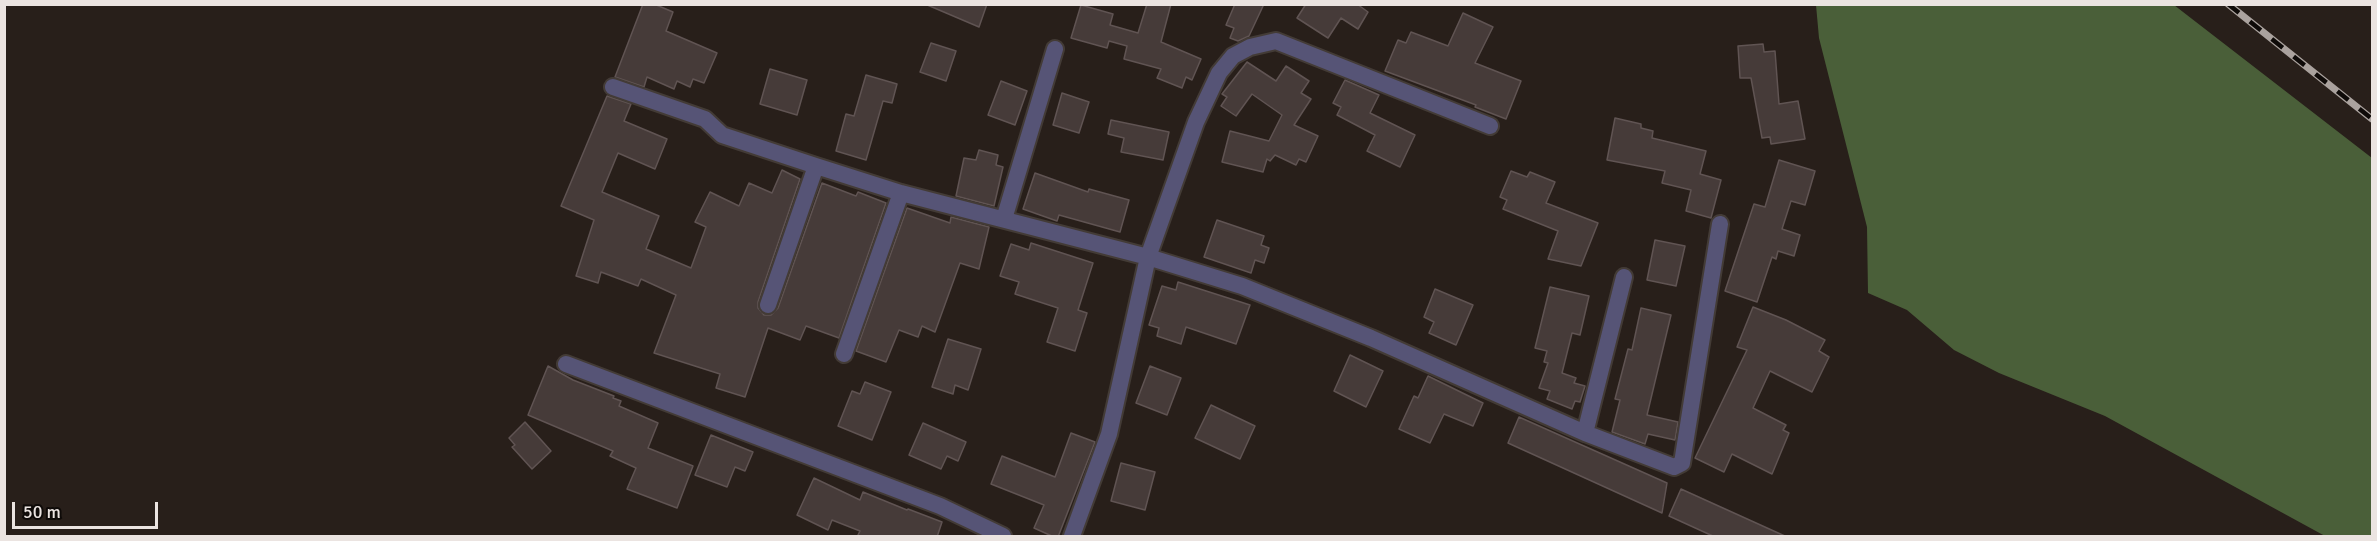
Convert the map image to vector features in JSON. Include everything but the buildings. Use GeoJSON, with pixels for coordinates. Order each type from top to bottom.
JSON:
{"type":"FeatureCollection","features":[{"type":"Feature","properties":{"kind":"street"},"geometry":{"type":"LineString","coordinates":[[1072,537],[1109,434],[1148,257],[1196,122],[1219,73],[1233,56],[1250,47],[1276,41],[1490,126]]}},
{"type":"Feature","properties":{"kind":"street"},"geometry":{"type":"LineString","coordinates":[[1004,219],[1055,49]]}},
{"type":"Feature","properties":{"kind":"street"},"geometry":{"type":"LineString","coordinates":[[613,87],[705,118],[722,135],[816,166],[901,192],[1148,257],[1242,286],[1371,338],[1585,433],[1674,467],[1682,463],[1720,224]]}},
{"type":"Feature","properties":{"kind":"street"},"geometry":{"type":"LineString","coordinates":[[768,305],[816,166]]}},
{"type":"Feature","properties":{"kind":"street"},"geometry":{"type":"LineString","coordinates":[[844,354],[901,192]]}},
{"type":"Feature","properties":{"kind":"street"},"geometry":{"type":"LineString","coordinates":[[1585,433],[1624,277]]}},
{"type":"Feature","properties":{"kind":"street"},"geometry":{"type":"LineString","coordinates":[[566,364],[940,506],[1003,537]]}},
{"type":"Feature","properties":{"kind":"green space"},"geometry":{"type":"Polygon","coordinates":[[[1816,5],[2174,5],[2372,158],[2372,536],[2325,536],[2105,416],[1999,373],[1954,350],[1907,310],[1868,293],[1867,227],[1819,38],[1816,5]]]}},
{"type":"Feature","properties":{"kind":"railway"},"geometry":{"type":"LineString","coordinates":[[2228,4],[2372,119]]}}]}
